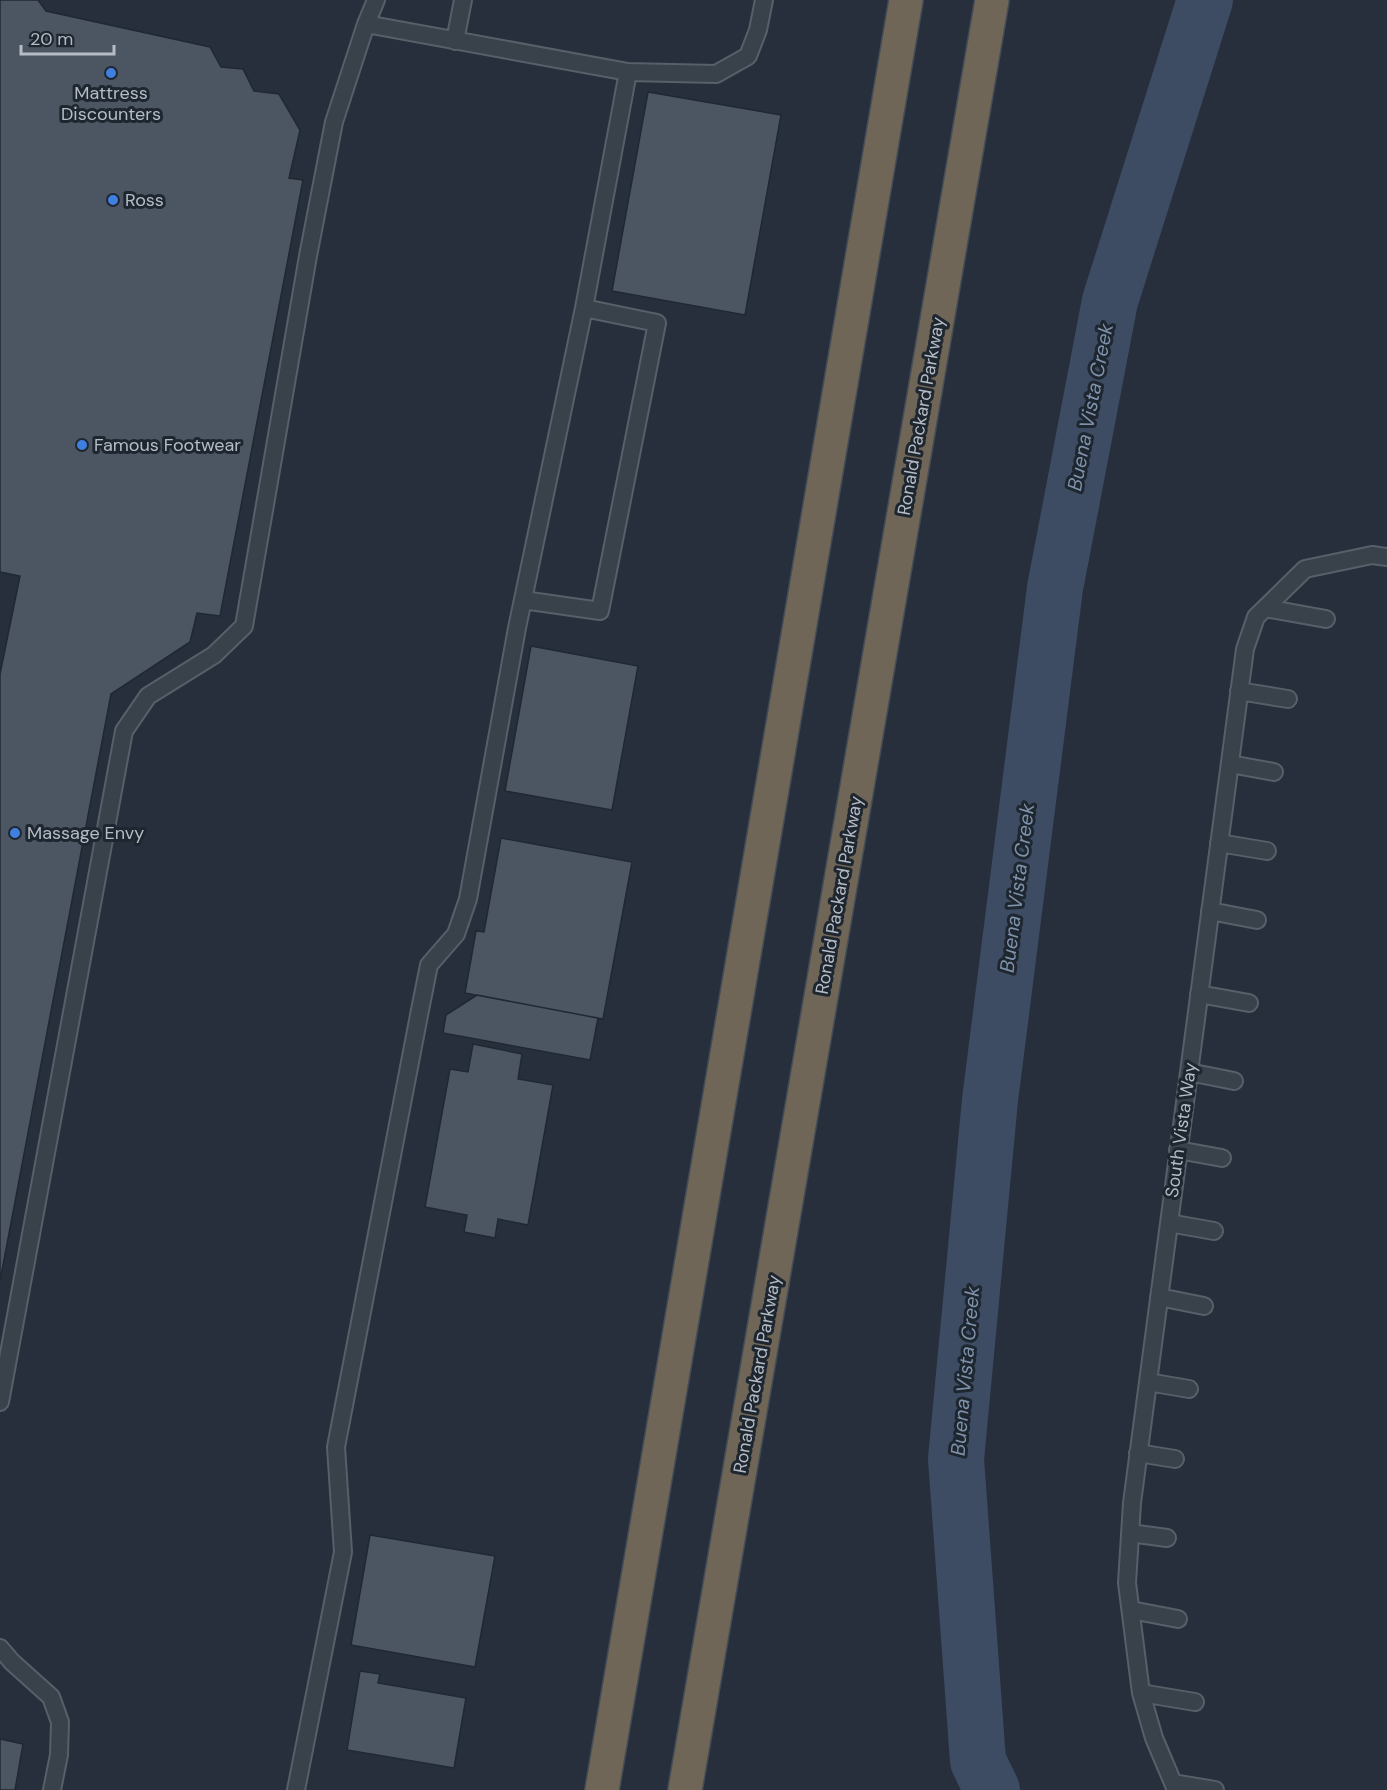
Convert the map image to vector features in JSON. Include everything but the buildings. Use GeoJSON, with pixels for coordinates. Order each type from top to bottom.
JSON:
{"type":"FeatureCollection","features":[{"type":"Feature","properties":{"kind":"highway"},"geometry":{"type":"LineString","coordinates":[[602,1790],[906,0]]}},
{"type":"Feature","properties":{"kind":"highway","name":"Ronald Packard Parkway"},"geometry":{"type":"LineString","coordinates":[[685,1790],[992,0]]}},
{"type":"Feature","properties":{"kind":"highway"},"geometry":{"type":"LineString","coordinates":[[979,76],[1001,0]]}},
{"type":"Feature","properties":{"kind":"highway"},"geometry":{"type":"LineString","coordinates":[[700,1790],[718,1602]]}},
{"type":"Feature","properties":{"kind":"highway"},"geometry":{"type":"LineString","coordinates":[[595,1790],[622,1678]]}},
{"type":"Feature","properties":{"kind":"lane"},"geometry":{"type":"LineString","coordinates":[[0,1402],[124,731],[148,696],[214,655],[244,626],[308,256],[334,122],[376,0]]}},
{"type":"Feature","properties":{"kind":"lane"},"geometry":{"type":"LineString","coordinates":[[455,40],[463,0]]}},
{"type":"Feature","properties":{"kind":"lane"},"geometry":{"type":"LineString","coordinates":[[366,24],[628,72],[716,74],[748,56],[758,30],[764,0]]}},
{"type":"Feature","properties":{"kind":"lane"},"geometry":{"type":"LineString","coordinates":[[296,1790],[343,1552],[336,1447],[343,1405],[429,965],[456,934],[468,899],[523,600],[584,308],[628,72]]}},
{"type":"Feature","properties":{"kind":"lane"},"geometry":{"type":"LineString","coordinates":[[523,600],[600,611],[657,322],[584,308]]}},
{"type":"Feature","properties":{"kind":"lane","name":"South Vista Way"},"geometry":{"type":"LineString","coordinates":[[1174,1787],[1154,1738],[1141,1693],[1128,1583],[1130,1533],[1138,1453],[1245,649],[1256,617],[1305,569],[1372,555],[1387,557]]}},
{"type":"Feature","properties":{"kind":"lane"},"geometry":{"type":"LineString","coordinates":[[1265,608],[1326,619]]}},
{"type":"Feature","properties":{"kind":"lane"},"geometry":{"type":"LineString","coordinates":[[1239,691],[1287,699]]}},
{"type":"Feature","properties":{"kind":"lane"},"geometry":{"type":"LineString","coordinates":[[1230,764],[1274,772]]}},
{"type":"Feature","properties":{"kind":"lane"},"geometry":{"type":"LineString","coordinates":[[1219,843],[1267,850]]}},
{"type":"Feature","properties":{"kind":"lane"},"geometry":{"type":"LineString","coordinates":[[1210,912],[1257,920]]}},
{"type":"Feature","properties":{"kind":"lane"},"geometry":{"type":"LineString","coordinates":[[1199,994],[1249,1003]]}},
{"type":"Feature","properties":{"kind":"lane"},"geometry":{"type":"LineString","coordinates":[[1189,1072],[1234,1081]]}},
{"type":"Feature","properties":{"kind":"lane"},"geometry":{"type":"LineString","coordinates":[[1178,1150],[1222,1158]]}},
{"type":"Feature","properties":{"kind":"lane"},"geometry":{"type":"LineString","coordinates":[[1169,1223],[1214,1231]]}},
{"type":"Feature","properties":{"kind":"lane"},"geometry":{"type":"LineString","coordinates":[[1159,1297],[1203,1306]]}},
{"type":"Feature","properties":{"kind":"lane"},"geometry":{"type":"LineString","coordinates":[[1148,1382],[1189,1389]]}},
{"type":"Feature","properties":{"kind":"lane"},"geometry":{"type":"LineString","coordinates":[[1138,1453],[1175,1459]]}},
{"type":"Feature","properties":{"kind":"lane"},"geometry":{"type":"LineString","coordinates":[[1130,1533],[1167,1538]]}},
{"type":"Feature","properties":{"kind":"lane"},"geometry":{"type":"LineString","coordinates":[[1131,1610],[1178,1619]]}},
{"type":"Feature","properties":{"kind":"lane"},"geometry":{"type":"LineString","coordinates":[[0,1648],[51,1697],[60,1722],[59,1755],[52,1790]]}},
{"type":"Feature","properties":{"kind":"lane"},"geometry":{"type":"LineString","coordinates":[[1141,1693],[1195,1702]]}},
{"type":"Feature","properties":{"kind":"lane"},"geometry":{"type":"LineString","coordinates":[[1174,1787],[1215,1790]]}},
{"type":"Feature","properties":{"kind":"waterway","name":"Buena Vista Creek"},"geometry":{"type":"LineString","coordinates":[[992,1790],[978,1761],[956,1459],[990,1100],[1055,588],[1110,301],[1205,0]]}},
{"type":"Feature","properties":{"kind":"place","name":"Mattress Discounters"},"geometry":{"type":"Point","coordinates":[111,73]}},
{"type":"Feature","properties":{"kind":"place","name":"Ross"},"geometry":{"type":"Point","coordinates":[113,200]}},
{"type":"Feature","properties":{"kind":"place","name":"Famous Footwear"},"geometry":{"type":"Point","coordinates":[82,445]}},
{"type":"Feature","properties":{"kind":"place","name":"Massage Envy"},"geometry":{"type":"Point","coordinates":[15,833]}}]}
